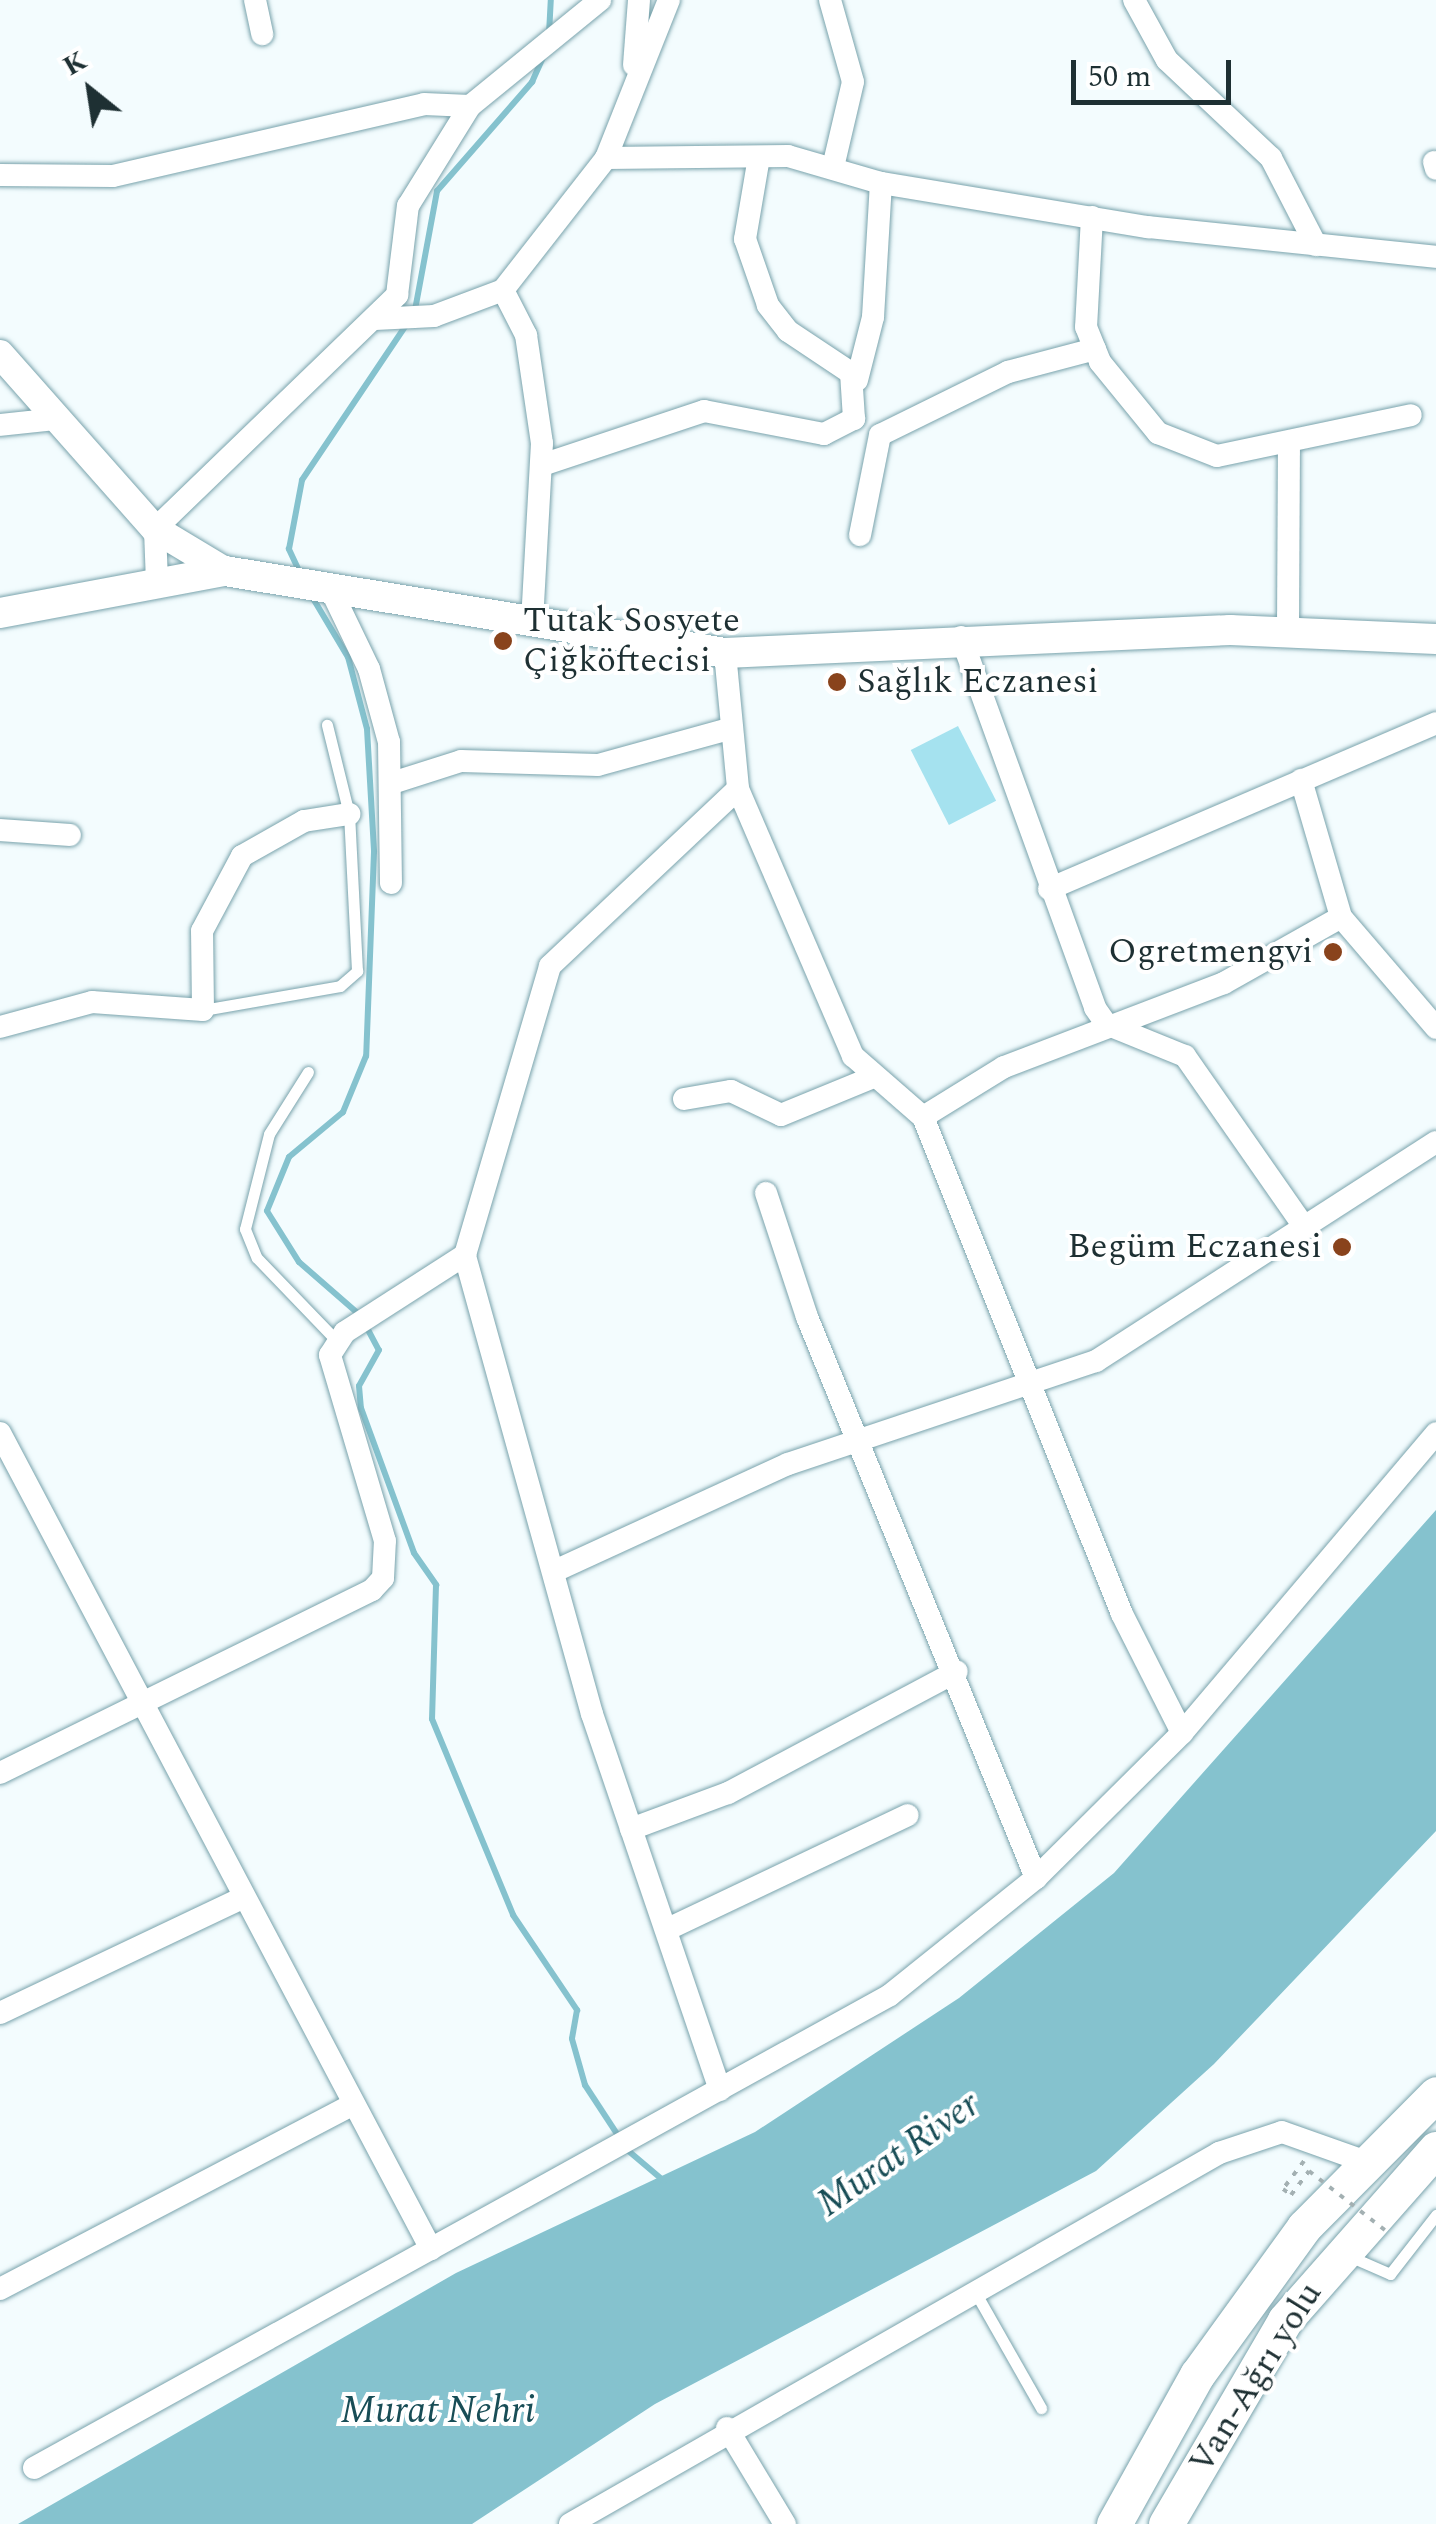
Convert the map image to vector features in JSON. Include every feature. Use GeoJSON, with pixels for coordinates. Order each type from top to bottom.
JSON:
{"type":"FeatureCollection","features":[{"type":"Feature","properties":{"kind":"main road"},"geometry":{"type":"LineString","coordinates":[[0,613],[224,570],[265,572],[326,588],[725,653],[961,637],[1288,629],[1436,639]]}},
{"type":"Feature","properties":{"kind":"main road"},"geometry":{"type":"LineString","coordinates":[[1114,2524],[1197,2375],[1304,2227],[1364,2161],[1436,2094]]}},
{"type":"Feature","properties":{"kind":"main road","name":"Van-Ağrı yolu"},"geometry":{"type":"LineString","coordinates":[[1166,2524],[1285,2320],[1340,2250],[1436,2149]]}},
{"type":"Feature","properties":{"kind":"main road"},"geometry":{"type":"LineString","coordinates":[[1364,2161],[1397,2188]]}},
{"type":"Feature","properties":{"kind":"street"},"geometry":{"type":"LineString","coordinates":[[255,0],[262,34]]}},
{"type":"Feature","properties":{"kind":"street"},"geometry":{"type":"LineString","coordinates":[[157,582],[155,529],[386,318],[405,276],[414,192],[470,106],[534,46],[600,0]]}},
{"type":"Feature","properties":{"kind":"street"},"geometry":{"type":"LineString","coordinates":[[633,79],[639,0]]}},
{"type":"Feature","properties":{"kind":"street"},"geometry":{"type":"LineString","coordinates":[[386,318],[434,316],[503,290],[606,158],[633,79],[669,0]]}},
{"type":"Feature","properties":{"kind":"street"},"geometry":{"type":"LineString","coordinates":[[830,0],[853,82],[834,163]]}},
{"type":"Feature","properties":{"kind":"street"},"geometry":{"type":"LineString","coordinates":[[1134,0],[1167,60],[1271,158],[1316,245]]}},
{"type":"Feature","properties":{"kind":"street"},"geometry":{"type":"LineString","coordinates":[[0,175],[113,176],[408,107],[470,106]]}},
{"type":"Feature","properties":{"kind":"street"},"geometry":{"type":"LineString","coordinates":[[606,158],[758,157],[834,163],[880,183],[1092,218],[1436,257]]}},
{"type":"Feature","properties":{"kind":"street"},"geometry":{"type":"LineString","coordinates":[[758,157],[745,239],[768,305],[857,380]]}},
{"type":"Feature","properties":{"kind":"street"},"geometry":{"type":"LineString","coordinates":[[854,419],[857,380],[873,318],[880,183]]}},
{"type":"Feature","properties":{"kind":"street"},"geometry":{"type":"LineString","coordinates":[[1092,218],[1082,298],[1095,349],[1158,433],[1191,452],[1289,442],[1411,415]]}},
{"type":"Feature","properties":{"kind":"street"},"geometry":{"type":"LineString","coordinates":[[503,290],[534,372],[542,466],[532,622]]}},
{"type":"Feature","properties":{"kind":"street"},"geometry":{"type":"LineString","coordinates":[[880,436],[1008,372],[1095,349]]}},
{"type":"Feature","properties":{"kind":"street"},"geometry":{"type":"LineString","coordinates":[[0,354],[155,529],[224,570]]}},
{"type":"Feature","properties":{"kind":"street"},"geometry":{"type":"LineString","coordinates":[[542,466],[704,411],[824,434],[854,419]]}},
{"type":"Feature","properties":{"kind":"street"},"geometry":{"type":"LineString","coordinates":[[0,425],[56,419]]}},
{"type":"Feature","properties":{"kind":"street"},"geometry":{"type":"LineString","coordinates":[[854,419],[880,436]]}},
{"type":"Feature","properties":{"kind":"street"},"geometry":{"type":"LineString","coordinates":[[860,535],[880,436]]}},
{"type":"Feature","properties":{"kind":"street"},"geometry":{"type":"LineString","coordinates":[[1288,629],[1289,442]]}},
{"type":"Feature","properties":{"kind":"street"},"geometry":{"type":"LineString","coordinates":[[326,588],[382,706],[392,784],[391,883]]}},
{"type":"Feature","properties":{"kind":"street"},"geometry":{"type":"LineString","coordinates":[[961,637],[1049,889],[1106,1024],[1185,1056]]}},
{"type":"Feature","properties":{"kind":"street"},"geometry":{"type":"LineString","coordinates":[[725,653],[738,789],[871,1078],[923,1117],[1122,1614],[1182,1733]]}},
{"type":"Feature","properties":{"kind":"street"},"geometry":{"type":"LineString","coordinates":[[1049,889],[1436,723]]}},
{"type":"Feature","properties":{"kind":"street"},"geometry":{"type":"LineString","coordinates":[[392,784],[460,761],[598,765],[732,728]]}},
{"type":"Feature","properties":{"kind":"street"},"geometry":{"type":"LineString","coordinates":[[1301,780],[1341,917],[1436,1028]]}},
{"type":"Feature","properties":{"kind":"street"},"geometry":{"type":"LineString","coordinates":[[720,2090],[670,1928],[631,1829],[464,1255],[550,966],[738,789]]}},
{"type":"Feature","properties":{"kind":"street"},"geometry":{"type":"LineString","coordinates":[[0,1028],[92,1002],[203,1010],[202,931],[242,856],[304,821],[348,814]]}},
{"type":"Feature","properties":{"kind":"street"},"geometry":{"type":"LineString","coordinates":[[0,830],[70,835]]}},
{"type":"Feature","properties":{"kind":"street"},"geometry":{"type":"LineString","coordinates":[[923,1117],[945,1096],[1106,1024],[1176,1002],[1341,917]]}},
{"type":"Feature","properties":{"kind":"street"},"geometry":{"type":"LineString","coordinates":[[1176,1002],[1185,1056],[1306,1228]]}},
{"type":"Feature","properties":{"kind":"street"},"geometry":{"type":"LineString","coordinates":[[684,1099],[731,1092],[781,1115],[871,1078]]}},
{"type":"Feature","properties":{"kind":"street"},"geometry":{"type":"LineString","coordinates":[[555,1572],[860,1438],[1096,1361],[1436,1142]]}},
{"type":"Feature","properties":{"kind":"street"},"geometry":{"type":"LineString","coordinates":[[766,1193],[1036,1878]]}},
{"type":"Feature","properties":{"kind":"street"},"geometry":{"type":"LineString","coordinates":[[0,1773],[383,1578],[385,1540],[327,1369],[341,1336],[464,1255]]}},
{"type":"Feature","properties":{"kind":"street"},"geometry":{"type":"LineString","coordinates":[[0,1433],[144,1702],[240,1899],[431,2249]]}},
{"type":"Feature","properties":{"kind":"street"},"geometry":{"type":"LineString","coordinates":[[34,2468],[890,1995],[1036,1878],[1182,1733],[1436,1433]]}},
{"type":"Feature","properties":{"kind":"street"},"geometry":{"type":"LineString","coordinates":[[631,1829],[728,1792],[957,1671]]}},
{"type":"Feature","properties":{"kind":"street"},"geometry":{"type":"LineString","coordinates":[[670,1928],[908,1815]]}},
{"type":"Feature","properties":{"kind":"street"},"geometry":{"type":"LineString","coordinates":[[0,2013],[240,1899]]}},
{"type":"Feature","properties":{"kind":"street"},"geometry":{"type":"LineString","coordinates":[[0,2289],[352,2105]]}},
{"type":"Feature","properties":{"kind":"street"},"geometry":{"type":"LineString","coordinates":[[570,2524],[972,2286],[1264,2134],[1318,2142],[1364,2161]]}},
{"type":"Feature","properties":{"kind":"street"},"geometry":{"type":"LineString","coordinates":[[727,2428],[785,2524]]}},
{"type":"Feature","properties":{"kind":"lane"},"geometry":{"type":"LineString","coordinates":[[203,1010],[353,978],[348,814],[326,725]]}},
{"type":"Feature","properties":{"kind":"lane"},"geometry":{"type":"LineString","coordinates":[[308,1072],[270,1134],[245,1228],[257,1258],[341,1336]]}},
{"type":"Feature","properties":{"kind":"lane"},"geometry":{"type":"LineString","coordinates":[[1340,2250],[1390,2274],[1436,2215]]}},
{"type":"Feature","properties":{"kind":"lane"},"geometry":{"type":"LineString","coordinates":[[972,2286],[1041,2408]]}},
{"type":"Feature","properties":{"kind":"path"},"geometry":{"type":"LineString","coordinates":[[1318,2142],[1283,2188],[1292,2195],[1309,2170],[1390,2234]]}},
{"type":"Feature","properties":{"kind":"water","name":"Murat Nehri"},"geometry":{"type":"Polygon","coordinates":[[[1436,1510],[1436,1831],[1214,2064],[1096,2171],[655,2404],[472,2524],[18,2524],[456,2273],[755,2132],[959,1998],[1114,1873],[1436,1510]]]}},
{"type":"Feature","properties":{"kind":"building"},"geometry":{"type":"Polygon","coordinates":[[[958,726],[996,801],[949,825],[911,750],[958,726]]]}},
{"type":"Feature","properties":{"kind":"waterway"},"geometry":{"type":"LineString","coordinates":[[549,34],[551,0]]}},
{"type":"Feature","properties":{"kind":"waterway"},"geometry":{"type":"LineString","coordinates":[[415,310],[437,191],[532,82],[546,51]]}},
{"type":"Feature","properties":{"kind":"waterway"},"geometry":{"type":"LineString","coordinates":[[301,575],[289,549],[302,480],[406,325]]}},
{"type":"Feature","properties":{"kind":"waterway"},"geometry":{"type":"LineString","coordinates":[[311,595],[348,657],[367,729],[374,852],[366,1056],[343,1112],[289,1157],[267,1211],[299,1262],[360,1315]]}},
{"type":"Feature","properties":{"kind":"waterway"},"geometry":{"type":"LineString","coordinates":[[366,1326],[379,1350],[359,1386],[361,1408],[414,1553],[436,1585],[432,1719],[513,1915],[577,2010],[572,2039],[585,2085],[619,2137]]}},
{"type":"Feature","properties":{"kind":"waterway"},"geometry":{"type":"LineString","coordinates":[[625,2148],[664,2181]]}},
{"type":"Feature","properties":{"kind":"place","name":"Tutak Sosyete Çiğköftecisi"},"geometry":{"type":"Point","coordinates":[503,641]}},
{"type":"Feature","properties":{"kind":"place","name":"Sağlık Eczanesi"},"geometry":{"type":"Point","coordinates":[837,682]}},
{"type":"Feature","properties":{"kind":"place","name":"Ogretmengvi"},"geometry":{"type":"Point","coordinates":[1333,952]}},
{"type":"Feature","properties":{"kind":"place","name":"Begüm Eczanesi"},"geometry":{"type":"Point","coordinates":[1342,1247]}},
{"type":"Feature","properties":{"kind":"water label","name":"Murat River"},"geometry":{"type":"Point","coordinates":[899,2155]}}]}
